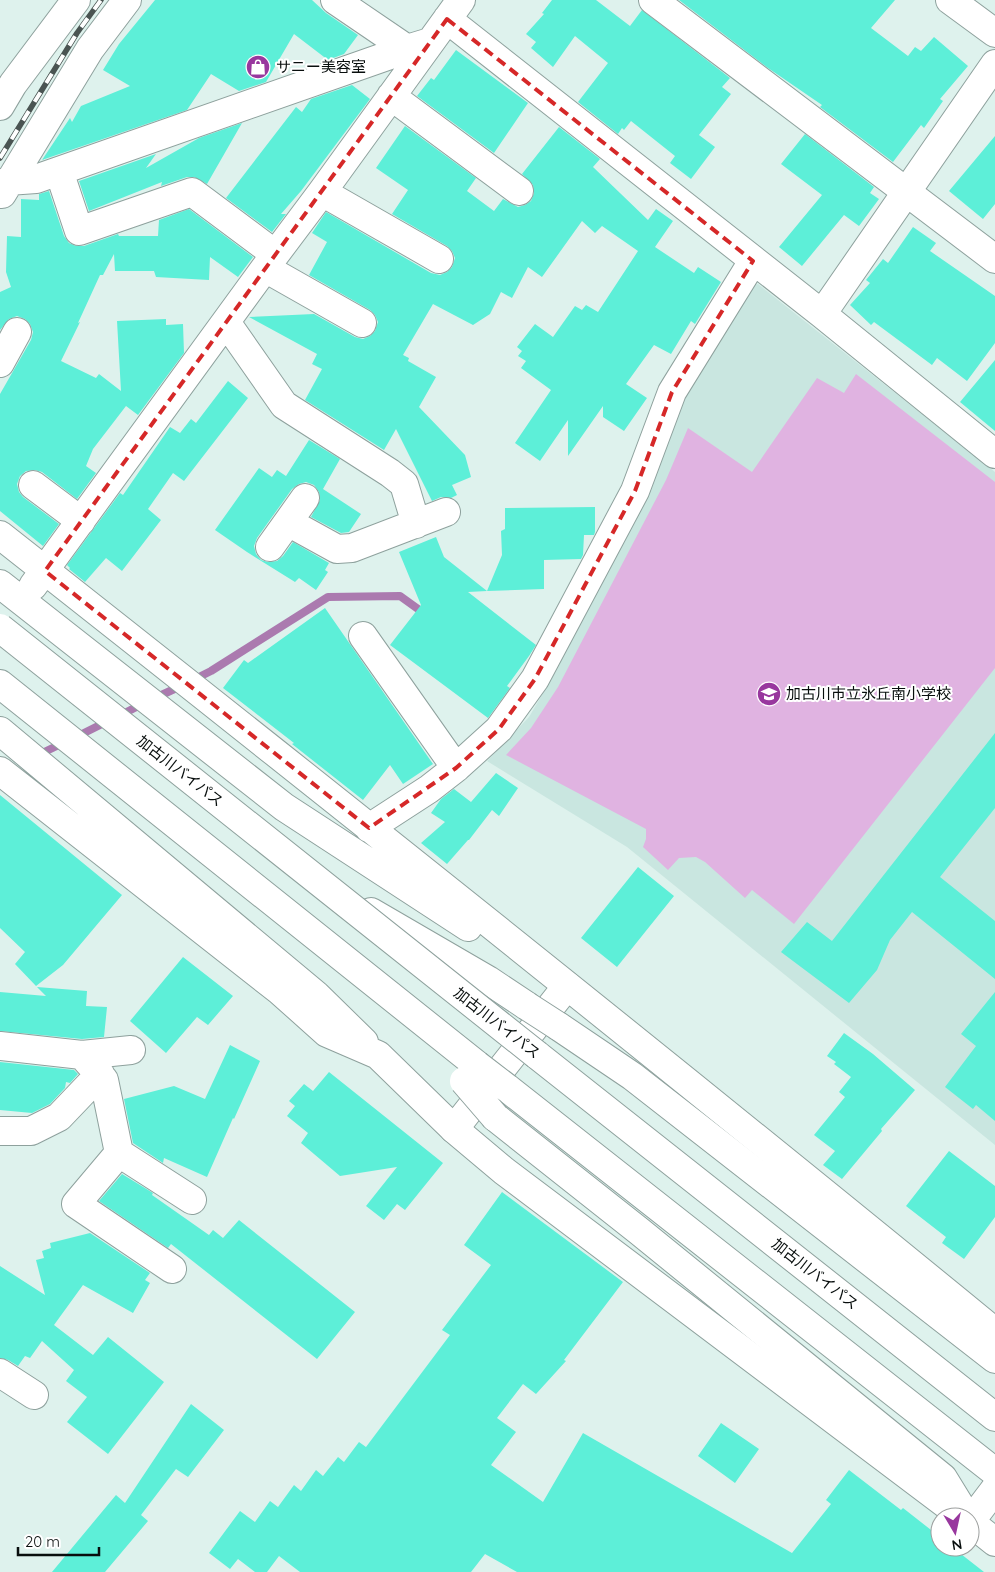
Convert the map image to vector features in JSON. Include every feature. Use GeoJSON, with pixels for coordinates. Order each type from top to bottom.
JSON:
{"type":"FeatureCollection","features":[{"type":"Feature","properties":{"kind":"main road"},"geometry":{"type":"LineString","coordinates":[[0,106],[12,84],[76,0]]}},
{"type":"Feature","properties":{"kind":"main road"},"geometry":{"type":"LineString","coordinates":[[3,187],[90,49],[127,0]]}},
{"type":"Feature","properties":{"kind":"main road"},"geometry":{"type":"LineString","coordinates":[[335,0],[418,45]]}},
{"type":"Feature","properties":{"kind":"main road"},"geometry":{"type":"LineString","coordinates":[[653,0],[995,259]]}},
{"type":"Feature","properties":{"kind":"main road"},"geometry":{"type":"LineString","coordinates":[[950,0],[995,33]]}},
{"type":"Feature","properties":{"kind":"main road"},"geometry":{"type":"LineString","coordinates":[[39,578],[391,96],[418,45],[454,9],[753,260],[995,454]]}},
{"type":"Feature","properties":{"kind":"main road"},"geometry":{"type":"LineString","coordinates":[[3,187],[36,180],[418,45]]}},
{"type":"Feature","properties":{"kind":"main road"},"geometry":{"type":"LineString","coordinates":[[822,314],[995,64]]}},
{"type":"Feature","properties":{"kind":"main road"},"geometry":{"type":"LineString","coordinates":[[391,96],[519,191]]}},
{"type":"Feature","properties":{"kind":"main road"},"geometry":{"type":"LineString","coordinates":[[59,171],[79,231],[192,192],[270,261],[362,323]]}},
{"type":"Feature","properties":{"kind":"main road"},"geometry":{"type":"LineString","coordinates":[[322,192],[439,259]]}},
{"type":"Feature","properties":{"kind":"main road"},"geometry":{"type":"LineString","coordinates":[[369,828],[429,789],[456,768],[499,729],[528,689],[635,491],[672,392],[753,260]]}},
{"type":"Feature","properties":{"kind":"main road"},"geometry":{"type":"LineString","coordinates":[[226,322],[284,405],[397,478],[416,524]]}},
{"type":"Feature","properties":{"kind":"main road"},"geometry":{"type":"LineString","coordinates":[[1,359],[17,332]]}},
{"type":"Feature","properties":{"kind":"main road"},"geometry":{"type":"LineString","coordinates":[[34,485],[81,521]]}},
{"type":"Feature","properties":{"kind":"main road"},"geometry":{"type":"LineString","coordinates":[[270,547],[304,498]]}},
{"type":"Feature","properties":{"kind":"main road"},"geometry":{"type":"LineString","coordinates":[[288,522],[337,548],[363,544],[446,512]]}},
{"type":"Feature","properties":{"kind":"main road"},"geometry":{"type":"LineString","coordinates":[[0,535],[39,578],[188,683],[790,1164],[995,1332]]}},
{"type":"Feature","properties":{"kind":"main road"},"geometry":{"type":"LineString","coordinates":[[0,584],[284,807],[483,937],[534,959]]}},
{"type":"Feature","properties":{"kind":"main road","name":"加古川バイパス"},"geometry":{"type":"LineString","coordinates":[[0,628],[995,1417]]}},
{"type":"Feature","properties":{"kind":"main road"},"geometry":{"type":"LineString","coordinates":[[363,636],[456,768]]}},
{"type":"Feature","properties":{"kind":"main road"},"geometry":{"type":"LineString","coordinates":[[0,684],[388,995],[985,1465]]}},
{"type":"Feature","properties":{"kind":"main road"},"geometry":{"type":"LineString","coordinates":[[0,731],[316,995],[454,1129],[504,1171],[952,1507]]}},
{"type":"Feature","properties":{"kind":"main road"},"geometry":{"type":"LineString","coordinates":[[6,776],[280,991],[327,1033],[378,1055]]}},
{"type":"Feature","properties":{"kind":"main road"},"geometry":{"type":"LineString","coordinates":[[322,884],[488,980],[632,1076],[995,1359]]}},
{"type":"Feature","properties":{"kind":"main road"},"geometry":{"type":"LineString","coordinates":[[454,1129],[567,986]]}},
{"type":"Feature","properties":{"kind":"main road"},"geometry":{"type":"LineString","coordinates":[[388,995],[495,1117],[639,1231],[943,1478],[959,1507]]}},
{"type":"Feature","properties":{"kind":"main road"},"geometry":{"type":"LineString","coordinates":[[0,1046],[82,1054],[131,1050]]}},
{"type":"Feature","properties":{"kind":"main road"},"geometry":{"type":"LineString","coordinates":[[82,1054],[104,1080],[119,1153],[192,1200]]}},
{"type":"Feature","properties":{"kind":"main road"},"geometry":{"type":"LineString","coordinates":[[0,1131],[31,1131],[59,1117],[100,1074]]}},
{"type":"Feature","properties":{"kind":"main road"},"geometry":{"type":"LineString","coordinates":[[119,1153],[76,1204],[172,1269]]}},
{"type":"Feature","properties":{"kind":"main road"},"geometry":{"type":"LineString","coordinates":[[0,1373],[34,1395]]}},
{"type":"Feature","properties":{"kind":"main road"},"geometry":{"type":"LineString","coordinates":[[980,1509],[995,1489]]}},
{"type":"Feature","properties":{"kind":"main road"},"geometry":{"type":"LineString","coordinates":[[980,1530],[995,1542]]}},
{"type":"Feature","properties":{"kind":"highlighted area"},"geometry":{"type":"Polygon","coordinates":[[[447,19],[753,261],[672,392],[635,491],[535,679],[499,729],[456,768],[369,828],[45,571],[447,19]]]}},
{"type":"Feature","properties":{"kind":"shaded area","name":"加古川市立氷丘南小学校"},"geometry":{"type":"Polygon","coordinates":[[[758,284],[995,472],[995,1145],[627,847],[487,761],[529,717],[556,671],[652,475],[687,384],[744,287],[758,284]]]}},
{"type":"Feature","properties":{"kind":"shaded area","name":"加古川市立氷丘南小学校"},"geometry":{"type":"Polygon","coordinates":[[[856,374],[995,482],[995,668],[794,924],[752,890],[745,898],[705,862],[696,857],[679,858],[668,870],[643,847],[646,839],[646,829],[506,755],[531,728],[558,687],[666,480],[688,428],[752,472],[817,378],[844,393],[856,374]]]}},
{"type":"Feature","properties":{"kind":"building"},"geometry":{"type":"Polygon","coordinates":[[[155,0],[312,0],[326,13],[358,35],[344,54],[328,60],[294,34],[266,82],[239,91],[211,74],[187,110],[42,160],[70,118],[72,122],[81,106],[130,86],[103,70],[119,44],[155,0]]]}},
{"type":"Feature","properties":{"kind":"building"},"geometry":{"type":"Polygon","coordinates":[[[552,0],[596,0],[630,26],[642,10],[730,78],[722,87],[731,94],[699,135],[715,147],[691,179],[670,163],[675,156],[631,121],[618,134],[578,102],[608,63],[575,36],[553,67],[531,48],[536,42],[526,34],[544,14],[542,13],[552,0]]]}},
{"type":"Feature","properties":{"kind":"building"},"geometry":{"type":"Polygon","coordinates":[[[679,0],[895,0],[871,28],[908,56],[915,47],[921,51],[934,37],[968,66],[940,99],[943,101],[924,128],[921,125],[893,162],[820,107],[822,105],[768,68],[679,0]]]}},
{"type":"Feature","properties":{"kind":"building"},"geometry":{"type":"Polygon","coordinates":[[[456,50],[528,103],[494,153],[417,96],[431,78],[434,80],[456,50]]]}},
{"type":"Feature","properties":{"kind":"building"},"geometry":{"type":"Polygon","coordinates":[[[352,85],[370,99],[301,191],[281,214],[286,214],[272,232],[226,198],[296,107],[302,112],[311,99],[352,85]]]}},
{"type":"Feature","properties":{"kind":"building"},"geometry":{"type":"Polygon","coordinates":[[[242,123],[207,184],[194,177],[187,177],[161,186],[162,182],[89,211],[79,181],[156,154],[146,168],[199,138],[242,123]]]}},
{"type":"Feature","properties":{"kind":"building"},"geometry":{"type":"Polygon","coordinates":[[[405,126],[476,178],[467,191],[494,211],[503,199],[518,207],[531,201],[534,193],[533,185],[522,174],[559,127],[600,159],[593,167],[648,220],[656,209],[673,221],[655,247],[694,273],[698,267],[721,282],[695,324],[691,321],[671,354],[654,345],[626,384],[647,398],[624,431],[603,417],[603,406],[568,456],[568,420],[540,461],[515,443],[551,390],[521,368],[526,361],[518,356],[522,351],[517,347],[535,324],[553,337],[575,306],[582,310],[586,305],[598,312],[638,251],[602,226],[595,233],[582,221],[542,277],[528,267],[512,298],[501,292],[490,314],[473,325],[433,304],[403,355],[409,358],[408,361],[436,377],[419,407],[465,455],[471,477],[452,485],[457,495],[451,498],[441,497],[432,501],[396,429],[384,450],[305,400],[322,369],[312,364],[317,354],[249,317],[314,314],[355,337],[363,339],[375,331],[378,322],[370,310],[309,275],[327,242],[312,233],[326,212],[431,273],[440,275],[452,267],[455,258],[447,246],[392,214],[408,190],[376,168],[405,126]]]}},
{"type":"Feature","properties":{"kind":"building"},"geometry":{"type":"Polygon","coordinates":[[[805,134],[874,187],[870,193],[879,199],[859,226],[844,215],[802,266],[779,247],[822,195],[781,164],[805,134]]]}},
{"type":"Feature","properties":{"kind":"building"},"geometry":{"type":"Polygon","coordinates":[[[995,136],[995,204],[983,219],[949,191],[995,136]]]}},
{"type":"Feature","properties":{"kind":"building"},"geometry":{"type":"Polygon","coordinates":[[[49,191],[64,236],[69,243],[76,246],[84,246],[118,234],[119,236],[158,236],[159,220],[189,209],[253,257],[238,277],[210,257],[209,280],[156,277],[154,271],[115,271],[114,254],[103,275],[100,275],[61,361],[96,378],[99,374],[121,391],[117,321],[166,319],[166,325],[183,324],[184,353],[138,415],[126,406],[93,449],[86,466],[96,473],[77,499],[42,472],[35,470],[26,471],[20,476],[17,484],[19,492],[23,497],[59,524],[43,546],[0,511],[0,394],[31,340],[33,332],[30,324],[25,319],[17,316],[9,319],[0,330],[0,292],[11,287],[6,272],[7,236],[21,237],[21,199],[39,200],[39,194],[49,191]]]}},
{"type":"Feature","properties":{"kind":"building"},"geometry":{"type":"Polygon","coordinates":[[[913,227],[936,243],[930,251],[995,296],[995,343],[967,381],[937,358],[932,365],[874,322],[871,325],[850,305],[870,283],[866,280],[883,259],[888,263],[913,227]]]}},
{"type":"Feature","properties":{"kind":"building"},"geometry":{"type":"Polygon","coordinates":[[[995,360],[995,431],[960,402],[995,360]]]}},
{"type":"Feature","properties":{"kind":"building"},"geometry":{"type":"Polygon","coordinates":[[[228,381],[248,398],[184,481],[173,473],[148,509],[161,520],[122,571],[106,558],[85,582],[69,569],[67,565],[120,493],[123,495],[170,427],[180,433],[191,419],[196,423],[228,381]]]}},
{"type":"Feature","properties":{"kind":"building"},"geometry":{"type":"Polygon","coordinates":[[[309,440],[340,459],[323,489],[361,514],[349,532],[341,533],[311,517],[320,500],[319,492],[314,485],[306,482],[299,484],[292,489],[257,538],[254,546],[256,554],[261,560],[268,562],[277,561],[293,542],[329,563],[325,570],[328,572],[316,590],[299,578],[295,582],[247,552],[215,530],[259,468],[272,477],[277,470],[286,476],[309,440]]]}},
{"type":"Feature","properties":{"kind":"building"},"geometry":{"type":"Polygon","coordinates":[[[595,507],[595,532],[594,535],[584,535],[581,559],[544,560],[544,589],[487,591],[502,555],[501,531],[505,529],[505,508],[595,507]]]}},
{"type":"Feature","properties":{"kind":"building"},"geometry":{"type":"Polygon","coordinates":[[[436,537],[444,557],[487,591],[468,592],[536,645],[507,686],[510,688],[488,718],[390,645],[421,605],[399,552],[436,537]]]}},
{"type":"Feature","properties":{"kind":"building"},"geometry":{"type":"Polygon","coordinates":[[[325,608],[433,764],[403,784],[390,765],[363,800],[223,688],[244,660],[248,663],[325,608]]]}},
{"type":"Feature","properties":{"kind":"building"},"geometry":{"type":"Polygon","coordinates":[[[995,733],[995,808],[940,877],[995,921],[995,979],[912,912],[890,940],[877,970],[849,1003],[781,952],[807,922],[832,941],[995,733]]]}},
{"type":"Feature","properties":{"kind":"building"},"geometry":{"type":"Polygon","coordinates":[[[496,773],[518,788],[499,816],[492,810],[469,840],[447,864],[421,843],[445,822],[431,813],[441,799],[454,789],[471,802],[496,773]]]}},
{"type":"Feature","properties":{"kind":"building"},"geometry":{"type":"Polygon","coordinates":[[[0,795],[122,895],[63,965],[36,986],[15,964],[25,952],[0,928],[0,795]]]}},
{"type":"Feature","properties":{"kind":"building"},"geometry":{"type":"Polygon","coordinates":[[[638,867],[674,896],[617,967],[581,938],[638,867]]]}},
{"type":"Feature","properties":{"kind":"building"},"geometry":{"type":"Polygon","coordinates":[[[183,957],[233,996],[208,1025],[197,1017],[166,1053],[130,1021],[183,957]]]}},
{"type":"Feature","properties":{"kind":"building"},"geometry":{"type":"Polygon","coordinates":[[[37,987],[87,991],[86,1006],[107,1007],[104,1037],[82,1039],[0,1031],[0,992],[46,996],[37,987]]]}},
{"type":"Feature","properties":{"kind":"building"},"geometry":{"type":"Polygon","coordinates":[[[995,992],[995,1121],[976,1105],[973,1109],[945,1087],[976,1046],[961,1034],[995,992]]]}},
{"type":"Feature","properties":{"kind":"building"},"geometry":{"type":"Polygon","coordinates":[[[844,1033],[873,1054],[915,1090],[881,1129],[882,1131],[842,1179],[823,1165],[835,1151],[814,1135],[845,1097],[839,1092],[851,1077],[827,1056],[844,1033]]]}},
{"type":"Feature","properties":{"kind":"building"},"geometry":{"type":"Polygon","coordinates":[[[230,1045],[260,1061],[207,1177],[164,1158],[163,1163],[133,1143],[124,1099],[174,1086],[205,1099],[230,1045]]]}},
{"type":"Feature","properties":{"kind":"building"},"geometry":{"type":"Polygon","coordinates":[[[0,1062],[74,1070],[78,1074],[70,1083],[66,1082],[65,1088],[50,1104],[32,1113],[0,1110],[0,1062]]]}},
{"type":"Feature","properties":{"kind":"building"},"geometry":{"type":"Polygon","coordinates":[[[329,1072],[443,1163],[405,1210],[397,1204],[384,1220],[366,1206],[397,1167],[340,1176],[301,1143],[308,1133],[287,1116],[295,1106],[289,1101],[304,1084],[313,1091],[329,1072]]]}},
{"type":"Feature","properties":{"kind":"building"},"geometry":{"type":"Polygon","coordinates":[[[949,1151],[995,1186],[995,1217],[964,1259],[942,1243],[946,1237],[906,1206],[949,1151]]]}},
{"type":"Feature","properties":{"kind":"building"},"geometry":{"type":"Polygon","coordinates":[[[122,1174],[153,1193],[152,1195],[209,1235],[213,1230],[223,1238],[239,1220],[355,1312],[317,1359],[171,1244],[168,1248],[99,1201],[122,1174]]]}},
{"type":"Feature","properties":{"kind":"building"},"geometry":{"type":"Polygon","coordinates":[[[502,1192],[623,1282],[564,1360],[566,1361],[536,1394],[523,1384],[497,1418],[516,1432],[491,1465],[543,1502],[583,1433],[792,1553],[831,1504],[826,1500],[849,1470],[901,1510],[903,1508],[930,1529],[930,1557],[965,1557],[984,1572],[517,1572],[485,1554],[471,1572],[300,1572],[279,1556],[267,1572],[255,1572],[238,1559],[230,1569],[209,1553],[240,1511],[255,1522],[270,1501],[278,1507],[294,1485],[301,1491],[316,1470],[323,1476],[338,1457],[344,1462],[359,1442],[366,1447],[450,1335],[442,1330],[491,1265],[464,1245],[502,1192]]]}},
{"type":"Feature","properties":{"kind":"building"},"geometry":{"type":"Polygon","coordinates":[[[90,1233],[150,1273],[145,1280],[150,1283],[133,1313],[83,1285],[54,1325],[93,1355],[108,1337],[164,1382],[108,1454],[67,1422],[87,1397],[66,1381],[74,1370],[42,1341],[30,1358],[25,1356],[18,1366],[0,1358],[0,1266],[45,1295],[36,1260],[44,1258],[42,1251],[51,1248],[50,1243],[90,1233]]]}},
{"type":"Feature","properties":{"kind":"building"},"geometry":{"type":"Polygon","coordinates":[[[191,1404],[224,1430],[188,1477],[176,1469],[141,1515],[148,1521],[105,1572],[52,1572],[116,1495],[125,1503],[191,1404]]]}},
{"type":"Feature","properties":{"kind":"building"},"geometry":{"type":"Polygon","coordinates":[[[721,1423],[759,1449],[735,1483],[698,1456],[721,1423]]]}},
{"type":"Feature","properties":{"kind":"waterway"},"geometry":{"type":"LineString","coordinates":[[193,680],[211,671],[328,597],[400,596],[425,614]]}},
{"type":"Feature","properties":{"kind":"waterway"},"geometry":{"type":"LineString","coordinates":[[155,698],[183,685]]}},
{"type":"Feature","properties":{"kind":"waterway"},"geometry":{"type":"LineString","coordinates":[[119,716],[144,703]]}},
{"type":"Feature","properties":{"kind":"waterway"},"geometry":{"type":"LineString","coordinates":[[76,737],[108,721]]}},
{"type":"Feature","properties":{"kind":"waterway"},"geometry":{"type":"LineString","coordinates":[[38,755],[63,743]]}},
{"type":"Feature","properties":{"kind":"railway"},"geometry":{"type":"LineString","coordinates":[[0,158],[77,33],[101,0]]}},
{"type":"Feature","properties":{"kind":"place","name":"サニー美容室"},"geometry":{"type":"Point","coordinates":[258,67]}},
{"type":"Feature","properties":{"kind":"place","name":"加古川市立氷丘南小学校"},"geometry":{"type":"Point","coordinates":[769,694]}}]}
